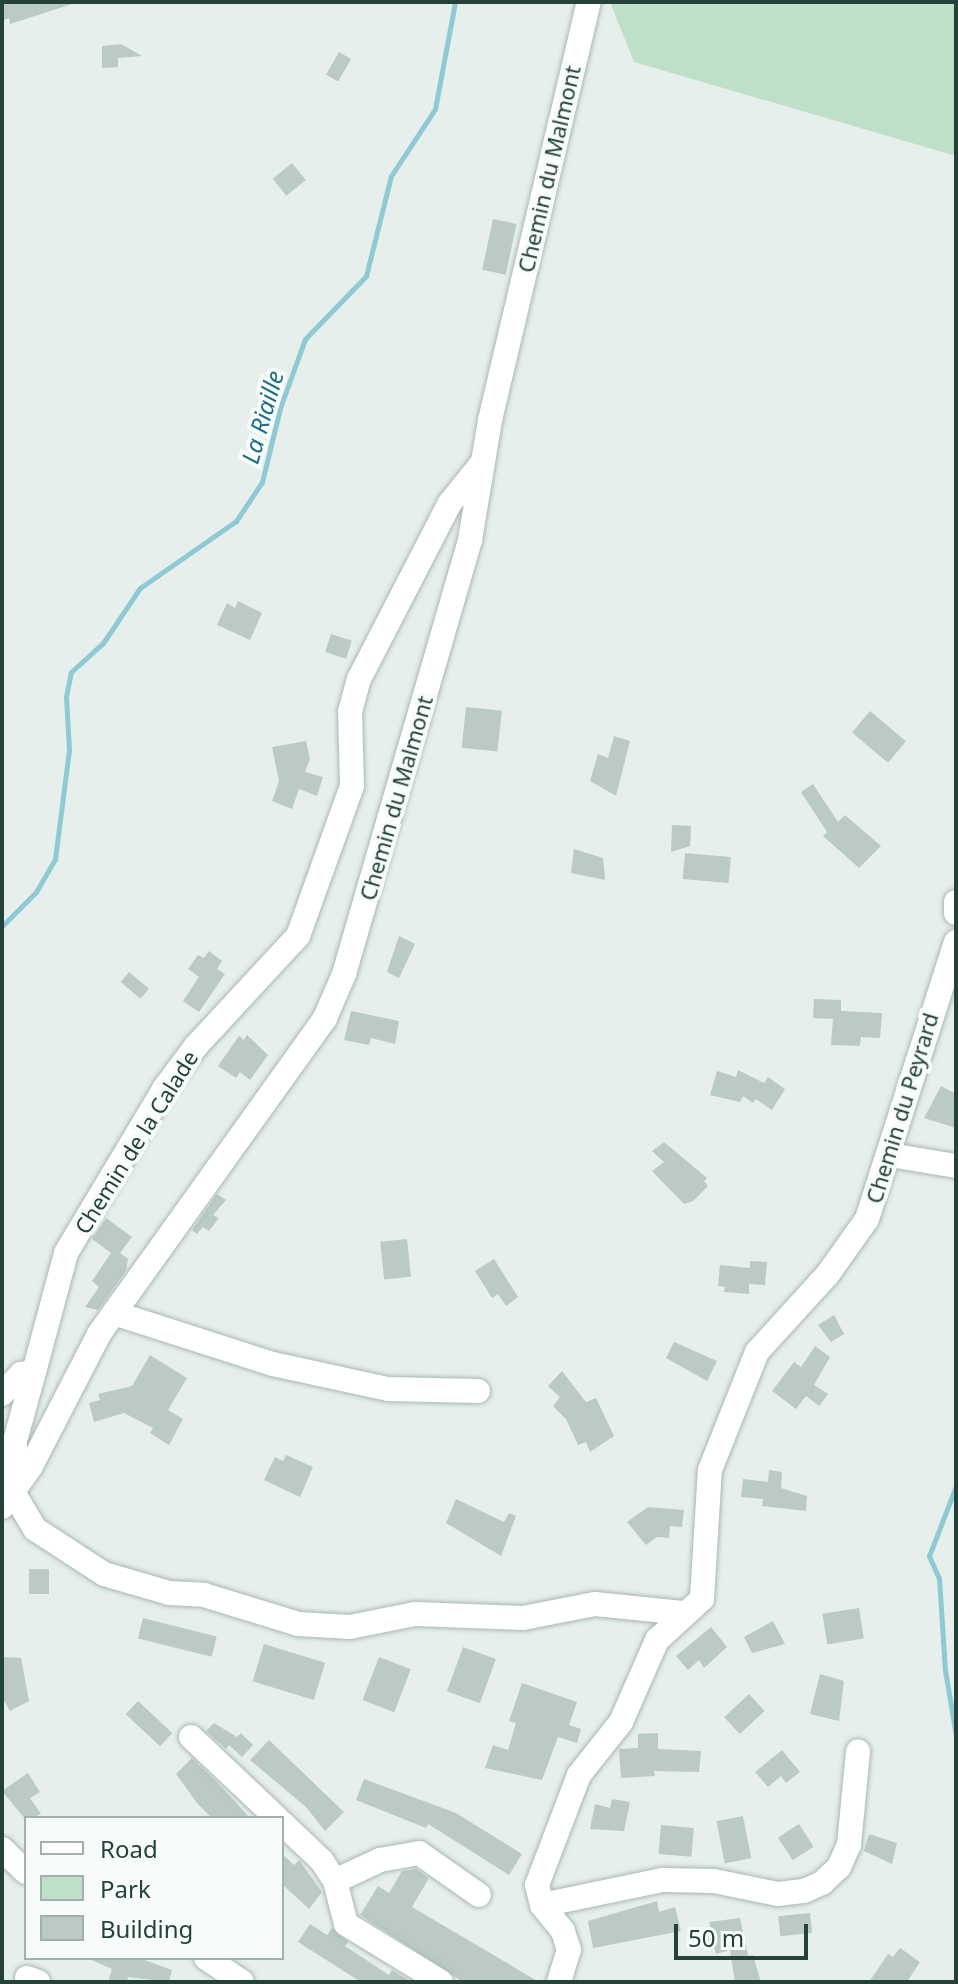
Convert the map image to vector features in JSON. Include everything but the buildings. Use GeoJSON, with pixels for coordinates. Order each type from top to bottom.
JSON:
{"type":"FeatureCollection","features":[{"type":"Feature","properties":{"kind":"street","name":"Chemin du Malmont"},"geometry":{"type":"LineString","coordinates":[[8,1500],[114,1313],[332,1003],[470,540],[483,461],[589,2]]}},
{"type":"Feature","properties":{"kind":"street","name":"Chemin de la Calade"},"geometry":{"type":"LineString","coordinates":[[8,1500],[15,1441],[66,1253],[156,1102],[196,1046],[298,936],[352,786],[350,712],[359,679],[450,503],[483,461]]}},
{"type":"Feature","properties":{"kind":"street"},"geometry":{"type":"LineString","coordinates":[[956,902],[956,913]]}},
{"type":"Feature","properties":{"kind":"street","name":"Chemin du Peyrard"},"geometry":{"type":"LineString","coordinates":[[542,1905],[537,1885],[579,1775],[621,1722],[657,1640],[683,1613],[702,1599],[710,1470],[757,1352],[828,1274],[867,1219],[956,942]]}},
{"type":"Feature","properties":{"kind":"street"},"geometry":{"type":"LineString","coordinates":[[890,1155],[956,1166]]}},
{"type":"Feature","properties":{"kind":"street"},"geometry":{"type":"LineString","coordinates":[[114,1313],[273,1364],[373,1386],[478,1391]]}},
{"type":"Feature","properties":{"kind":"street"},"geometry":{"type":"LineString","coordinates":[[2,1394],[21,1374],[34,1372]]}},
{"type":"Feature","properties":{"kind":"street"},"geometry":{"type":"LineString","coordinates":[[8,1500],[35,1529],[104,1574],[169,1593],[204,1595],[298,1624],[350,1627],[415,1614],[523,1618],[595,1604],[683,1613]]}},
{"type":"Feature","properties":{"kind":"street"},"geometry":{"type":"LineString","coordinates":[[191,1737],[275,1816]]}},
{"type":"Feature","properties":{"kind":"street"},"geometry":{"type":"LineString","coordinates":[[559,1982],[569,1950],[563,1931],[542,1905],[663,1880],[714,1881],[778,1894],[813,1887],[839,1867],[849,1845],[858,1751]]}},
{"type":"Feature","properties":{"kind":"street"},"geometry":{"type":"LineString","coordinates":[[284,1825],[322,1861],[335,1881],[346,1924],[441,1982]]}},
{"type":"Feature","properties":{"kind":"street"},"geometry":{"type":"LineString","coordinates":[[2,1849],[24,1870]]}},
{"type":"Feature","properties":{"kind":"street"},"geometry":{"type":"LineString","coordinates":[[335,1881],[380,1860],[419,1853],[479,1895]]}},
{"type":"Feature","properties":{"kind":"street"},"geometry":{"type":"LineString","coordinates":[[209,1960],[242,1982]]}},
{"type":"Feature","properties":{"kind":"green space"},"geometry":{"type":"Polygon","coordinates":[[[610,2],[956,2],[956,156],[634,62],[610,2]]]}},
{"type":"Feature","properties":{"kind":"waterway","name":"La Riaille"},"geometry":{"type":"LineString","coordinates":[[2,926],[36,892],[55,859],[69,749],[66,697],[71,672],[103,643],[140,588],[236,521],[262,482],[280,408],[305,339],[366,276],[391,176],[435,109],[455,2]]}},
{"type":"Feature","properties":{"kind":"waterway"},"geometry":{"type":"LineString","coordinates":[[956,1486],[929,1556],[939,1578],[945,1670],[956,1736]]}}]}
